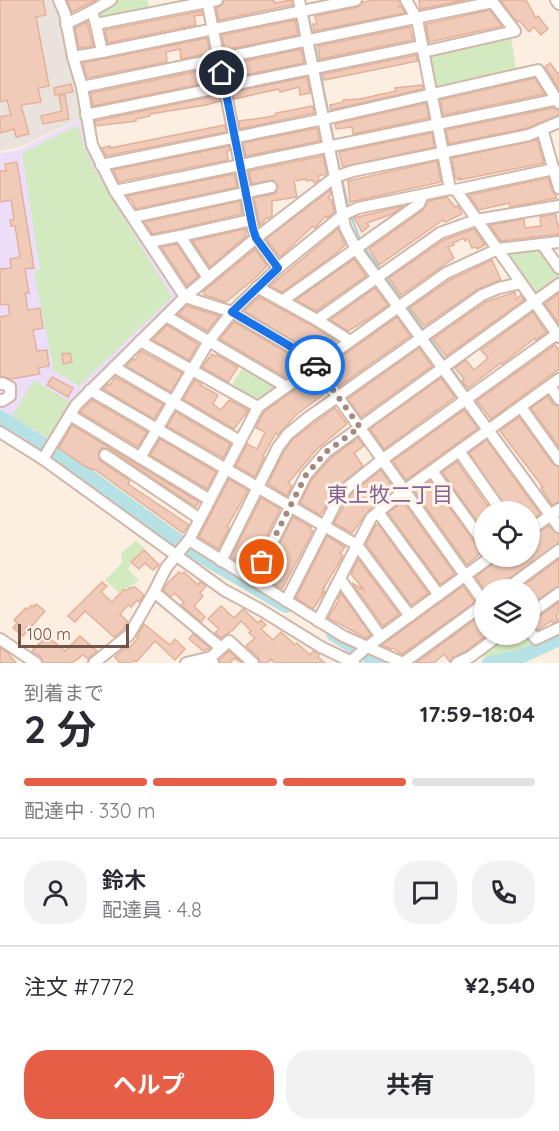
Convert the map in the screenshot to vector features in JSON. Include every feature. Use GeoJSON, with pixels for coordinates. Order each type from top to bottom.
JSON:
{"type":"FeatureCollection","features":[{"type":"Feature","properties":{"kind":"street"},"geometry":{"type":"LineString","coordinates":[[58,0],[65,14],[73,57],[82,87],[92,145],[115,191],[185,297],[232,312],[310,358],[474,588]]}},
{"type":"Feature","properties":{"kind":"street"},"geometry":{"type":"LineString","coordinates":[[66,24],[111,0]]}},
{"type":"Feature","properties":{"kind":"street"},"geometry":{"type":"LineString","coordinates":[[73,57],[213,30],[300,6],[356,0]]}},
{"type":"Feature","properties":{"kind":"street"},"geometry":{"type":"LineString","coordinates":[[286,601],[336,503],[347,488],[383,459],[558,335],[498,249],[453,190],[417,19],[406,0]]}},
{"type":"Feature","properties":{"kind":"street"},"geometry":{"type":"LineString","coordinates":[[556,0],[559,4]]}},
{"type":"Feature","properties":{"kind":"street"},"geometry":{"type":"LineString","coordinates":[[96,24],[210,1],[213,30],[251,220],[256,238],[278,268]]}},
{"type":"Feature","properties":{"kind":"street"},"geometry":{"type":"LineString","coordinates":[[82,87],[307,39],[417,19],[492,1],[515,31],[86,115]]}},
{"type":"Feature","properties":{"kind":"street"},"geometry":{"type":"LineString","coordinates":[[300,6],[345,227],[356,249],[488,430],[555,512],[559,527]]}},
{"type":"Feature","properties":{"kind":"street"},"geometry":{"type":"LineString","coordinates":[[92,10],[102,52]]}},
{"type":"Feature","properties":{"kind":"street"},"geometry":{"type":"LineString","coordinates":[[101,165],[324,119],[538,70],[558,101],[115,191]]}},
{"type":"Feature","properties":{"kind":"street"},"geometry":{"type":"LineString","coordinates":[[45,457],[76,405],[185,297],[335,177],[529,135],[559,122]]}},
{"type":"Feature","properties":{"kind":"street"},"geometry":{"type":"LineString","coordinates":[[542,129],[559,188]]}},
{"type":"Feature","properties":{"kind":"street"},"geometry":{"type":"LineString","coordinates":[[140,458],[208,341],[232,312],[278,268],[343,215],[358,208],[554,169]]}},
{"type":"Feature","properties":{"kind":"street"},"geometry":{"type":"LineString","coordinates":[[133,217],[272,187]]}},
{"type":"Feature","properties":{"kind":"street"},"geometry":{"type":"LineString","coordinates":[[282,301],[418,204],[423,195]]}},
{"type":"Feature","properties":{"kind":"street"},"geometry":{"type":"LineString","coordinates":[[317,320],[440,233],[476,220],[559,206]]}},
{"type":"Feature","properties":{"kind":"street"},"geometry":{"type":"LineString","coordinates":[[149,242],[251,220]]}},
{"type":"Feature","properties":{"kind":"street"},"geometry":{"type":"LineString","coordinates":[[180,236],[208,278]]}},
{"type":"Feature","properties":{"kind":"street"},"geometry":{"type":"LineString","coordinates":[[94,663],[108,659],[129,635],[166,568],[189,540],[258,407],[446,273],[498,249],[559,242]]}},
{"type":"Feature","properties":{"kind":"street"},"geometry":{"type":"LineString","coordinates":[[542,244],[559,268]]}},
{"type":"Feature","properties":{"kind":"street"},"geometry":{"type":"LineString","coordinates":[[221,561],[278,447],[288,434],[482,295],[521,283]]}},
{"type":"Feature","properties":{"kind":"street"},"geometry":{"type":"LineString","coordinates":[[253,581],[306,475],[326,452],[559,285]]}},
{"type":"Feature","properties":{"kind":"street"},"geometry":{"type":"LineString","coordinates":[[257,287],[350,341]]}},
{"type":"Feature","properties":{"kind":"street"},"geometry":{"type":"LineString","coordinates":[[166,316],[285,387]]}},
{"type":"Feature","properties":{"kind":"street"},"geometry":{"type":"LineString","coordinates":[[140,341],[258,407]]}},
{"type":"Feature","properties":{"kind":"street"},"geometry":{"type":"LineString","coordinates":[[114,367],[240,441]]}},
{"type":"Feature","properties":{"kind":"street"},"geometry":{"type":"LineString","coordinates":[[318,621],[371,518],[405,490],[554,383],[559,399]]}},
{"type":"Feature","properties":{"kind":"street"},"geometry":{"type":"LineString","coordinates":[[0,384],[10,387],[10,396],[0,400]]}},
{"type":"Feature","properties":{"kind":"street"},"geometry":{"type":"LineString","coordinates":[[90,390],[357,545],[410,616]]}},
{"type":"Feature","properties":{"kind":"street"},"geometry":{"type":"LineString","coordinates":[[521,407],[559,460]]}},
{"type":"Feature","properties":{"kind":"street"},"geometry":{"type":"LineString","coordinates":[[70,415],[210,500]]}},
{"type":"Feature","properties":{"kind":"street"},"geometry":{"type":"LineString","coordinates":[[0,432],[45,457],[224,590],[321,647],[352,662],[367,647],[478,567]]}},
{"type":"Feature","properties":{"kind":"street"},"geometry":{"type":"LineString","coordinates":[[459,451],[494,501]]}},
{"type":"Feature","properties":{"kind":"street"},"geometry":{"type":"LineString","coordinates":[[105,454],[200,519]]}},
{"type":"Feature","properties":{"kind":"street"},"geometry":{"type":"LineString","coordinates":[[432,471],[474,529]]}},
{"type":"Feature","properties":{"kind":"street"},"geometry":{"type":"LineString","coordinates":[[378,512],[439,595]]}},
{"type":"Feature","properties":{"kind":"street"},"geometry":{"type":"LineString","coordinates":[[540,523],[555,512]]}},
{"type":"Feature","properties":{"kind":"street"},"geometry":{"type":"LineString","coordinates":[[189,540],[343,636],[403,663],[474,610]]}},
{"type":"Feature","properties":{"kind":"street"},"geometry":{"type":"LineString","coordinates":[[520,579],[559,550]]}},
{"type":"Feature","properties":{"kind":"street"},"geometry":{"type":"LineString","coordinates":[[340,579],[381,637]]}},
{"type":"Feature","properties":{"kind":"street"},"geometry":{"type":"LineString","coordinates":[[154,592],[220,648]]}},
{"type":"Feature","properties":{"kind":"street"},"geometry":{"type":"LineString","coordinates":[[540,607],[559,593]]}},
{"type":"Feature","properties":{"kind":"street"},"geometry":{"type":"LineString","coordinates":[[540,637],[559,628]]}},
{"type":"Feature","properties":{"kind":"street"},"geometry":{"type":"LineString","coordinates":[[0,639],[36,663]]}},
{"type":"Feature","properties":{"kind":"street"},"geometry":{"type":"LineString","coordinates":[[186,663],[212,660],[220,648],[229,641],[253,663]]}},
{"type":"Feature","properties":{"kind":"street"},"geometry":{"type":"LineString","coordinates":[[457,663],[486,645]]}},
{"type":"Feature","properties":{"kind":"shaded area"},"geometry":{"type":"Polygon","coordinates":[[[0,0],[54,0],[60,12],[82,103],[83,119],[21,147],[0,151],[0,0]]]}},
{"type":"Feature","properties":{"kind":"shaded area"},"geometry":{"type":"Polygon","coordinates":[[[81,119],[87,145],[110,191],[178,298],[73,400],[48,440],[0,413],[0,153],[19,150],[81,119]]]}},
{"type":"Feature","properties":{"kind":"green space"},"geometry":{"type":"Polygon","coordinates":[[[119,0],[147,0],[150,10],[98,20],[96,12],[119,0]]]}},
{"type":"Feature","properties":{"kind":"green space"},"geometry":{"type":"Polygon","coordinates":[[[511,36],[516,70],[435,88],[428,55],[511,36]]]}},
{"type":"Feature","properties":{"kind":"green space"},"geometry":{"type":"Polygon","coordinates":[[[78,125],[94,169],[172,297],[79,386],[54,371],[34,271],[40,269],[22,153],[78,125]]]}},
{"type":"Feature","properties":{"kind":"green space"},"geometry":{"type":"Polygon","coordinates":[[[539,247],[559,273],[559,281],[535,298],[506,256],[508,252],[539,247]]]}},
{"type":"Feature","properties":{"kind":"green space"},"geometry":{"type":"Polygon","coordinates":[[[244,365],[278,385],[261,397],[252,398],[240,394],[230,388],[244,365]]]}},
{"type":"Feature","properties":{"kind":"green space"},"geometry":{"type":"Polygon","coordinates":[[[34,380],[70,402],[48,438],[12,416],[34,380]]]}},
{"type":"Feature","properties":{"kind":"green space"},"geometry":{"type":"Polygon","coordinates":[[[136,541],[145,548],[129,563],[131,565],[128,569],[139,581],[119,593],[105,580],[122,563],[121,553],[136,541]]]}},
{"type":"Feature","properties":{"kind":"green space"},"geometry":{"type":"Polygon","coordinates":[[[491,645],[534,645],[522,652],[481,657],[479,654],[491,645]]]}},
{"type":"Feature","properties":{"kind":"building"},"geometry":{"type":"Polygon","coordinates":[[[0,0],[43,0],[46,15],[36,17],[49,86],[38,88],[41,102],[21,105],[29,134],[16,137],[14,129],[0,133],[0,117],[11,115],[7,100],[0,102],[0,0]]]}},
{"type":"Feature","properties":{"kind":"building"},"geometry":{"type":"Polygon","coordinates":[[[67,0],[96,0],[72,12],[67,0]]]}},
{"type":"Feature","properties":{"kind":"building"},"geometry":{"type":"Polygon","coordinates":[[[224,0],[274,0],[274,3],[292,0],[292,5],[219,20],[216,8],[222,5],[224,0]]]}},
{"type":"Feature","properties":{"kind":"building"},"geometry":{"type":"Polygon","coordinates":[[[398,0],[399,7],[401,6],[405,13],[314,31],[313,24],[317,24],[315,16],[358,7],[363,2],[398,0]]]}},
{"type":"Feature","properties":{"kind":"building"},"geometry":{"type":"Polygon","coordinates":[[[419,0],[466,0],[420,9],[419,0]]]}},
{"type":"Feature","properties":{"kind":"building"},"geometry":{"type":"Polygon","coordinates":[[[500,0],[526,0],[536,18],[538,16],[548,29],[541,35],[534,27],[529,32],[520,21],[516,21],[500,0]]]}},
{"type":"Feature","properties":{"kind":"building"},"geometry":{"type":"Polygon","coordinates":[[[490,10],[502,26],[429,42],[426,24],[490,10]]]}},
{"type":"Feature","properties":{"kind":"building"},"geometry":{"type":"Polygon","coordinates":[[[202,11],[202,15],[194,16],[196,25],[108,43],[105,30],[202,11]]]}},
{"type":"Feature","properties":{"kind":"building"},"geometry":{"type":"Polygon","coordinates":[[[295,20],[298,35],[225,50],[222,35],[295,20]]]}},
{"type":"Feature","properties":{"kind":"building"},"geometry":{"type":"Polygon","coordinates":[[[87,22],[93,46],[79,48],[75,28],[87,22]]]}},
{"type":"Feature","properties":{"kind":"building"},"geometry":{"type":"Polygon","coordinates":[[[410,27],[413,40],[320,59],[318,46],[410,27]]]}},
{"type":"Feature","properties":{"kind":"building"},"geometry":{"type":"Polygon","coordinates":[[[207,38],[210,53],[181,59],[180,49],[166,52],[167,62],[87,78],[83,63],[207,38]]]}},
{"type":"Feature","properties":{"kind":"building"},"geometry":{"type":"Polygon","coordinates":[[[301,49],[304,63],[230,78],[228,65],[301,49]]]}},
{"type":"Feature","properties":{"kind":"building"},"geometry":{"type":"Polygon","coordinates":[[[416,55],[418,61],[324,80],[323,74],[416,55]]]}},
{"type":"Feature","properties":{"kind":"building"},"geometry":{"type":"Polygon","coordinates":[[[550,63],[559,75],[559,89],[545,67],[550,63]]]}},
{"type":"Feature","properties":{"kind":"building"},"geometry":{"type":"Polygon","coordinates":[[[213,68],[216,81],[93,106],[91,93],[213,68]]]}},
{"type":"Feature","properties":{"kind":"building"},"geometry":{"type":"Polygon","coordinates":[[[307,77],[310,93],[300,95],[299,87],[234,99],[233,92],[307,77]]]}},
{"type":"Feature","properties":{"kind":"building"},"geometry":{"type":"Polygon","coordinates":[[[535,78],[545,94],[443,115],[440,100],[535,78]]]}},
{"type":"Feature","properties":{"kind":"building"},"geometry":{"type":"Polygon","coordinates":[[[71,84],[73,92],[55,95],[54,88],[71,84]]]}},
{"type":"Feature","properties":{"kind":"building"},"geometry":{"type":"Polygon","coordinates":[[[422,85],[423,89],[331,110],[330,105],[343,102],[343,100],[360,99],[396,91],[395,88],[422,85]]]}},
{"type":"Feature","properties":{"kind":"building"},"geometry":{"type":"Polygon","coordinates":[[[65,95],[69,119],[43,124],[41,116],[62,111],[59,96],[65,95]]]}},
{"type":"Feature","properties":{"kind":"building"},"geometry":{"type":"Polygon","coordinates":[[[219,95],[220,101],[206,105],[150,114],[136,121],[96,126],[95,121],[219,95]]]}},
{"type":"Feature","properties":{"kind":"building"},"geometry":{"type":"Polygon","coordinates":[[[426,103],[429,118],[353,134],[352,127],[336,129],[335,124],[426,103]]]}},
{"type":"Feature","properties":{"kind":"building"},"geometry":{"type":"Polygon","coordinates":[[[313,106],[314,113],[240,129],[239,121],[268,117],[276,113],[313,106]]]}},
{"type":"Feature","properties":{"kind":"building"},"geometry":{"type":"Polygon","coordinates":[[[553,108],[559,110],[559,115],[527,128],[449,144],[446,130],[553,108]]]}},
{"type":"Feature","properties":{"kind":"building"},"geometry":{"type":"Polygon","coordinates":[[[225,125],[226,132],[106,156],[102,148],[110,146],[110,148],[225,125]]]}},
{"type":"Feature","properties":{"kind":"building"},"geometry":{"type":"Polygon","coordinates":[[[317,128],[320,141],[246,156],[243,143],[317,128]]]}},
{"type":"Feature","properties":{"kind":"building"},"geometry":{"type":"Polygon","coordinates":[[[432,133],[434,147],[343,167],[339,152],[432,133]]]}},
{"type":"Feature","properties":{"kind":"building"},"geometry":{"type":"Polygon","coordinates":[[[537,140],[544,163],[459,180],[461,178],[455,177],[452,158],[537,140]]]}},
{"type":"Feature","properties":{"kind":"building"},"geometry":{"type":"Polygon","coordinates":[[[229,146],[228,160],[119,182],[113,170],[229,146]]]}},
{"type":"Feature","properties":{"kind":"building"},"geometry":{"type":"Polygon","coordinates":[[[323,156],[327,174],[318,176],[319,180],[314,183],[313,180],[306,181],[306,179],[294,181],[297,197],[272,201],[272,216],[260,225],[254,198],[273,194],[278,186],[273,180],[252,184],[249,171],[323,156]]]}},
{"type":"Feature","properties":{"kind":"building"},"geometry":{"type":"Polygon","coordinates":[[[437,161],[441,182],[350,202],[348,181],[437,161]]]}},
{"type":"Feature","properties":{"kind":"building"},"geometry":{"type":"Polygon","coordinates":[[[17,162],[34,268],[25,269],[29,293],[25,293],[28,310],[40,308],[43,328],[33,330],[37,351],[47,350],[49,366],[38,368],[40,374],[11,379],[0,376],[0,317],[10,315],[8,304],[0,305],[0,269],[11,268],[10,259],[20,257],[15,226],[11,226],[10,220],[14,219],[11,200],[0,202],[0,171],[6,171],[5,164],[17,162]]]}},
{"type":"Feature","properties":{"kind":"building"},"geometry":{"type":"Polygon","coordinates":[[[234,174],[237,187],[136,209],[127,196],[234,174]]]}},
{"type":"Feature","properties":{"kind":"building"},"geometry":{"type":"Polygon","coordinates":[[[548,178],[557,198],[510,207],[509,203],[479,210],[469,195],[548,178]]]}},
{"type":"Feature","properties":{"kind":"building"},"geometry":{"type":"Polygon","coordinates":[[[330,190],[331,195],[328,197],[332,201],[334,212],[327,218],[326,216],[315,228],[313,226],[280,257],[266,239],[330,190]]]}},
{"type":"Feature","properties":{"kind":"building"},"geometry":{"type":"Polygon","coordinates":[[[447,197],[455,207],[458,206],[462,214],[445,222],[443,220],[379,265],[369,249],[423,210],[428,201],[447,197]]]}},
{"type":"Feature","properties":{"kind":"building"},"geometry":{"type":"Polygon","coordinates":[[[240,201],[242,214],[178,229],[152,234],[145,222],[240,201]]]}},
{"type":"Feature","properties":{"kind":"building"},"geometry":{"type":"Polygon","coordinates":[[[403,206],[392,214],[367,223],[369,226],[362,232],[354,218],[403,206]]]}},
{"type":"Feature","properties":{"kind":"building"},"geometry":{"type":"Polygon","coordinates":[[[556,214],[559,234],[501,241],[490,225],[524,219],[525,228],[541,226],[540,217],[556,214]]]}},
{"type":"Feature","properties":{"kind":"building"},"geometry":{"type":"Polygon","coordinates":[[[245,229],[246,236],[210,267],[192,241],[245,229]]]}},
{"type":"Feature","properties":{"kind":"building"},"geometry":{"type":"Polygon","coordinates":[[[338,229],[345,245],[334,255],[282,292],[270,286],[338,229]]]}},
{"type":"Feature","properties":{"kind":"building"},"geometry":{"type":"Polygon","coordinates":[[[474,229],[485,245],[477,249],[472,248],[468,239],[465,241],[464,238],[453,243],[454,245],[448,247],[454,258],[401,295],[389,278],[444,240],[474,229]]]}},
{"type":"Feature","properties":{"kind":"building"},"geometry":{"type":"Polygon","coordinates":[[[177,244],[198,276],[187,286],[161,247],[177,244]]]}},
{"type":"Feature","properties":{"kind":"building"},"geometry":{"type":"Polygon","coordinates":[[[255,249],[267,266],[254,279],[226,302],[205,295],[203,292],[255,249]]]}},
{"type":"Feature","properties":{"kind":"building"},"geometry":{"type":"Polygon","coordinates":[[[354,259],[366,276],[316,311],[296,300],[354,259]]]}},
{"type":"Feature","properties":{"kind":"building"},"geometry":{"type":"Polygon","coordinates":[[[492,260],[501,280],[478,289],[424,326],[410,308],[450,280],[492,260]]]}},
{"type":"Feature","properties":{"kind":"building"},"geometry":{"type":"Polygon","coordinates":[[[375,288],[388,305],[348,331],[330,320],[375,288]]]}},
{"type":"Feature","properties":{"kind":"building"},"geometry":{"type":"Polygon","coordinates":[[[515,292],[516,299],[521,295],[524,300],[446,356],[433,339],[486,302],[515,292]]]}},
{"type":"Feature","properties":{"kind":"building"},"geometry":{"type":"Polygon","coordinates":[[[559,293],[559,324],[545,304],[559,293]]]}},
{"type":"Feature","properties":{"kind":"building"},"geometry":{"type":"Polygon","coordinates":[[[259,297],[336,341],[317,355],[244,311],[259,297]]]}},
{"type":"Feature","properties":{"kind":"building"},"geometry":{"type":"Polygon","coordinates":[[[187,306],[219,316],[207,331],[178,314],[187,306]]]}},
{"type":"Feature","properties":{"kind":"building"},"geometry":{"type":"Polygon","coordinates":[[[533,312],[546,332],[468,388],[455,368],[466,360],[474,370],[488,358],[481,350],[533,312]]]}},
{"type":"Feature","properties":{"kind":"building"},"geometry":{"type":"Polygon","coordinates":[[[397,317],[410,336],[339,386],[326,368],[397,317]]]}},
{"type":"Feature","properties":{"kind":"building"},"geometry":{"type":"Polygon","coordinates":[[[234,322],[303,362],[297,370],[294,368],[290,375],[285,377],[220,339],[234,322]]]}},
{"type":"Feature","properties":{"kind":"building"},"geometry":{"type":"Polygon","coordinates":[[[167,325],[198,344],[189,360],[153,340],[167,325]]]}},
{"type":"Feature","properties":{"kind":"building"},"geometry":{"type":"Polygon","coordinates":[[[555,345],[559,350],[559,369],[491,419],[477,401],[555,345]]]}},
{"type":"Feature","properties":{"kind":"building"},"geometry":{"type":"Polygon","coordinates":[[[419,348],[432,366],[361,417],[348,399],[419,348]]]}},
{"type":"Feature","properties":{"kind":"building"},"geometry":{"type":"Polygon","coordinates":[[[141,351],[182,373],[171,392],[126,366],[133,359],[135,360],[141,351]]]}},
{"type":"Feature","properties":{"kind":"building"},"geometry":{"type":"Polygon","coordinates":[[[70,353],[72,362],[63,364],[62,354],[70,353]]]}},
{"type":"Feature","properties":{"kind":"building"},"geometry":{"type":"Polygon","coordinates":[[[212,354],[238,367],[228,382],[202,367],[212,354]]]}},
{"type":"Feature","properties":{"kind":"building"},"geometry":{"type":"Polygon","coordinates":[[[314,376],[319,384],[317,386],[324,394],[296,415],[278,435],[276,433],[263,456],[255,477],[236,466],[247,444],[257,449],[265,432],[256,428],[264,412],[314,376]]]}},
{"type":"Feature","properties":{"kind":"building"},"geometry":{"type":"Polygon","coordinates":[[[52,377],[73,388],[68,397],[47,385],[52,377]]]}},
{"type":"Feature","properties":{"kind":"building"},"geometry":{"type":"Polygon","coordinates":[[[115,377],[163,404],[154,419],[103,389],[108,384],[110,385],[115,377]]]}},
{"type":"Feature","properties":{"kind":"building"},"geometry":{"type":"Polygon","coordinates":[[[441,378],[455,397],[384,449],[370,429],[441,378]]]}},
{"type":"Feature","properties":{"kind":"building"},"geometry":{"type":"Polygon","coordinates":[[[195,380],[218,395],[213,404],[221,410],[229,400],[248,410],[234,429],[183,399],[195,380]]]}},
{"type":"Feature","properties":{"kind":"building"},"geometry":{"type":"Polygon","coordinates":[[[548,396],[553,404],[559,406],[559,447],[531,408],[548,396]]]}},
{"type":"Feature","properties":{"kind":"building"},"geometry":{"type":"Polygon","coordinates":[[[92,400],[147,432],[138,447],[80,412],[92,400]]]}},
{"type":"Feature","properties":{"kind":"building"},"geometry":{"type":"Polygon","coordinates":[[[335,408],[347,424],[317,449],[288,483],[292,486],[287,496],[268,484],[284,451],[293,439],[335,408]]]}},
{"type":"Feature","properties":{"kind":"building"},"geometry":{"type":"Polygon","coordinates":[[[464,410],[478,428],[406,480],[393,461],[464,410]]]}},
{"type":"Feature","properties":{"kind":"building"},"geometry":{"type":"Polygon","coordinates":[[[176,412],[230,444],[223,458],[167,426],[176,412]]]}},
{"type":"Feature","properties":{"kind":"building"},"geometry":{"type":"Polygon","coordinates":[[[519,417],[553,464],[559,467],[559,502],[552,505],[541,488],[543,487],[500,431],[519,417]]]}},
{"type":"Feature","properties":{"kind":"building"},"geometry":{"type":"Polygon","coordinates":[[[72,425],[199,502],[196,507],[109,449],[102,448],[99,451],[99,460],[130,481],[128,484],[189,525],[183,533],[94,469],[83,465],[59,448],[72,425]]]}},
{"type":"Feature","properties":{"kind":"building"},"geometry":{"type":"Polygon","coordinates":[[[358,438],[364,446],[354,453],[363,466],[341,484],[320,515],[300,503],[312,479],[331,458],[358,438]]]}},
{"type":"Feature","properties":{"kind":"building"},"geometry":{"type":"Polygon","coordinates":[[[160,439],[216,472],[207,489],[150,455],[160,439]]]}},
{"type":"Feature","properties":{"kind":"building"},"geometry":{"type":"Polygon","coordinates":[[[487,440],[531,501],[502,501],[469,453],[487,440]]]}},
{"type":"Feature","properties":{"kind":"building"},"geometry":{"type":"Polygon","coordinates":[[[457,462],[484,501],[474,501],[474,517],[442,472],[457,462]]]}},
{"type":"Feature","properties":{"kind":"building"},"geometry":{"type":"Polygon","coordinates":[[[381,470],[393,487],[374,503],[352,533],[334,523],[352,493],[381,470]]]}},
{"type":"Feature","properties":{"kind":"building"},"geometry":{"type":"Polygon","coordinates":[[[229,479],[248,490],[227,527],[229,528],[218,549],[199,537],[229,479]]]}},
{"type":"Feature","properties":{"kind":"building"},"geometry":{"type":"Polygon","coordinates":[[[430,481],[474,542],[474,559],[467,565],[415,492],[430,481]]]}},
{"type":"Feature","properties":{"kind":"building"},"geometry":{"type":"Polygon","coordinates":[[[261,498],[280,509],[250,569],[231,557],[261,498]]]}},
{"type":"Feature","properties":{"kind":"building"},"geometry":{"type":"Polygon","coordinates":[[[403,501],[455,574],[440,584],[388,513],[403,501]]]}},
{"type":"Feature","properties":{"kind":"building"},"geometry":{"type":"Polygon","coordinates":[[[293,517],[311,527],[313,531],[282,589],[263,577],[293,517]]]}},
{"type":"Feature","properties":{"kind":"building"},"geometry":{"type":"Polygon","coordinates":[[[376,525],[379,525],[428,593],[411,605],[366,544],[376,525]]]}},
{"type":"Feature","properties":{"kind":"building"},"geometry":{"type":"Polygon","coordinates":[[[548,526],[559,534],[559,543],[540,556],[540,531],[548,526]]]}},
{"type":"Feature","properties":{"kind":"building"},"geometry":{"type":"Polygon","coordinates":[[[327,536],[345,547],[340,554],[343,556],[322,593],[325,591],[313,609],[296,598],[327,536]]]}},
{"type":"Feature","properties":{"kind":"building"},"geometry":{"type":"Polygon","coordinates":[[[144,550],[159,565],[153,570],[145,563],[139,569],[131,562],[144,550]]]}},
{"type":"Feature","properties":{"kind":"building"},"geometry":{"type":"Polygon","coordinates":[[[358,559],[399,614],[383,626],[352,583],[364,590],[351,574],[358,559]]]}},
{"type":"Feature","properties":{"kind":"building"},"geometry":{"type":"Polygon","coordinates":[[[559,559],[559,586],[540,598],[540,579],[533,579],[559,559]]]}},
{"type":"Feature","properties":{"kind":"building"},"geometry":{"type":"Polygon","coordinates":[[[488,567],[525,567],[508,579],[477,579],[476,577],[488,567]]]}},
{"type":"Feature","properties":{"kind":"building"},"geometry":{"type":"Polygon","coordinates":[[[179,572],[182,574],[184,572],[198,585],[200,582],[206,586],[200,593],[203,596],[194,606],[205,617],[201,622],[181,605],[184,602],[174,593],[171,597],[163,590],[179,572]]]}},
{"type":"Feature","properties":{"kind":"building"},"geometry":{"type":"Polygon","coordinates":[[[102,582],[107,586],[101,592],[112,602],[124,589],[126,591],[135,587],[144,595],[139,602],[137,600],[131,607],[128,605],[120,614],[128,622],[123,630],[114,637],[85,611],[75,622],[68,616],[102,582]]]}},
{"type":"Feature","properties":{"kind":"building"},"geometry":{"type":"Polygon","coordinates":[[[463,586],[474,601],[402,654],[382,645],[463,586]]]}},
{"type":"Feature","properties":{"kind":"building"},"geometry":{"type":"Polygon","coordinates":[[[341,593],[371,635],[366,638],[328,618],[341,593]]]}},
{"type":"Feature","properties":{"kind":"building"},"geometry":{"type":"Polygon","coordinates":[[[559,602],[559,613],[556,616],[559,621],[553,623],[551,621],[540,629],[540,616],[559,602]]]}},
{"type":"Feature","properties":{"kind":"building"},"geometry":{"type":"Polygon","coordinates":[[[36,604],[45,611],[23,636],[13,628],[17,623],[14,620],[26,608],[32,605],[34,607],[36,604]]]}},
{"type":"Feature","properties":{"kind":"building"},"geometry":{"type":"Polygon","coordinates":[[[221,606],[234,618],[243,609],[258,623],[261,620],[266,625],[261,629],[273,640],[281,632],[310,655],[313,651],[319,655],[318,657],[325,663],[275,663],[271,659],[267,663],[260,663],[258,657],[246,646],[255,638],[241,621],[221,638],[215,633],[219,629],[208,619],[221,606]]]}},
{"type":"Feature","properties":{"kind":"building"},"geometry":{"type":"Polygon","coordinates":[[[474,620],[474,645],[466,651],[453,657],[450,662],[444,654],[434,663],[416,663],[474,620]]]}},
{"type":"Feature","properties":{"kind":"building"},"geometry":{"type":"Polygon","coordinates":[[[144,624],[170,645],[175,639],[185,649],[175,660],[155,641],[136,662],[134,660],[131,663],[120,663],[115,657],[126,647],[128,649],[138,638],[144,624]]]}},
{"type":"Feature","properties":{"kind":"building"},"geometry":{"type":"Polygon","coordinates":[[[193,634],[210,648],[203,651],[189,639],[193,634]]]}},
{"type":"Feature","properties":{"kind":"building"},"geometry":{"type":"Polygon","coordinates":[[[47,636],[65,651],[80,636],[97,651],[88,659],[83,655],[72,663],[43,663],[41,657],[32,651],[47,636]]]}},
{"type":"Feature","properties":{"kind":"building"},"geometry":{"type":"Polygon","coordinates":[[[0,648],[7,652],[16,663],[0,663],[0,648]]]}},
{"type":"Feature","properties":{"kind":"building"},"geometry":{"type":"Polygon","coordinates":[[[229,651],[242,663],[234,658],[230,663],[220,663],[229,651]]]}},
{"type":"Feature","properties":{"kind":"waterway"},"geometry":{"type":"LineString","coordinates":[[308,15],[313,35]]}},
{"type":"Feature","properties":{"kind":"waterway"},"geometry":{"type":"LineString","coordinates":[[315,44],[319,65]]}},
{"type":"Feature","properties":{"kind":"waterway"},"geometry":{"type":"LineString","coordinates":[[320,70],[329,115]]}},
{"type":"Feature","properties":{"kind":"waterway"},"geometry":{"type":"LineString","coordinates":[[330,120],[334,141]]}},
{"type":"Feature","properties":{"kind":"waterway"},"geometry":{"type":"LineString","coordinates":[[336,150],[340,171]]}},
{"type":"Feature","properties":{"kind":"waterway"},"geometry":{"type":"LineString","coordinates":[[342,179],[349,209]]}},
{"type":"Feature","properties":{"kind":"waterway"},"geometry":{"type":"LineString","coordinates":[[350,214],[361,242]]}},
{"type":"Feature","properties":{"kind":"waterway"},"geometry":{"type":"LineString","coordinates":[[364,247],[380,269]]}},
{"type":"Feature","properties":{"kind":"waterway"},"geometry":{"type":"LineString","coordinates":[[385,276],[403,301]]}},
{"type":"Feature","properties":{"kind":"waterway"},"geometry":{"type":"LineString","coordinates":[[406,305],[424,330]]}},
{"type":"Feature","properties":{"kind":"waterway"},"geometry":{"type":"LineString","coordinates":[[429,337],[447,362]]}},
{"type":"Feature","properties":{"kind":"waterway"},"geometry":{"type":"LineString","coordinates":[[450,366],[469,393]]}},
{"type":"Feature","properties":{"kind":"waterway"},"geometry":{"type":"LineString","coordinates":[[473,398],[490,423]]}},
{"type":"Feature","properties":{"kind":"waterway"},"geometry":{"type":"LineString","coordinates":[[0,417],[61,456],[194,552],[286,606]]}},
{"type":"Feature","properties":{"kind":"waterway"},"geometry":{"type":"LineString","coordinates":[[495,430],[509,450]]}},
{"type":"Feature","properties":{"kind":"waterway"},"geometry":{"type":"LineString","coordinates":[[333,634],[378,663]]}},
{"type":"Feature","properties":{"kind":"waterway"},"geometry":{"type":"LineString","coordinates":[[489,663],[520,657],[559,639]]}},
{"type":"Feature","properties":{"kind":"way so far"},"geometry":{"type":"LineString","coordinates":[[262,562],[306,475],[326,452],[360,427],[315,365]]}},
{"type":"Feature","properties":{"kind":"district","name":"東上牧二丁目"},"geometry":{"type":"Point","coordinates":[390,495]}},
{"type":"Feature","properties":{"kind":"route"},"geometry":{"type":"LineString","coordinates":[[222,73],[253,229],[256,238],[278,268],[232,312],[310,358],[315,365]]}}]}
